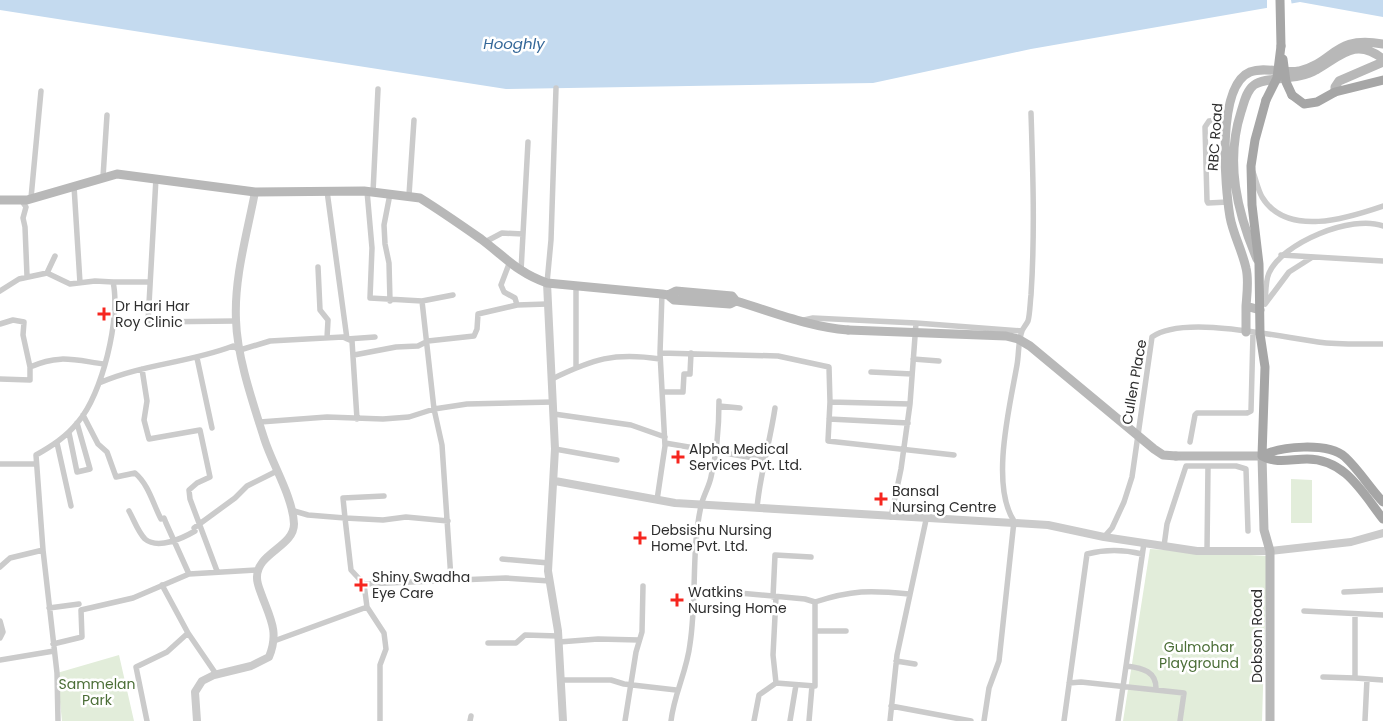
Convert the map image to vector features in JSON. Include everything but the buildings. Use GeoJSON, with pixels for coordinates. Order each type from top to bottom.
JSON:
{"type":"FeatureCollection","features":[{"type":"Feature","properties":{"kind":"main road"},"geometry":{"type":"LineString","coordinates":[[1280,0],[1281,46],[1286,82],[1292,95],[1304,104],[1318,102],[1335,92],[1383,80]]}},
{"type":"Feature","properties":{"kind":"main road","name":"RBC Road"},"geometry":{"type":"LineString","coordinates":[[1253,333],[1246,306],[1246,267],[1233,230],[1228,202],[1225,159],[1228,120],[1233,90],[1240,79],[1249,72],[1259,70],[1299,71],[1352,42],[1383,44]]}},
{"type":"Feature","properties":{"kind":"main road"},"geometry":{"type":"LineString","coordinates":[[1262,456],[1265,367],[1253,333],[1262,307],[1252,205],[1251,166],[1254,140],[1266,100],[1277,78],[1281,46]]}},
{"type":"Feature","properties":{"kind":"main road","name":"RBC Road"},"geometry":{"type":"LineString","coordinates":[[1259,264],[1242,224],[1236,191],[1234,152],[1236,128],[1249,90],[1258,82],[1306,75],[1339,54],[1358,48],[1373,51],[1383,60]]}},
{"type":"Feature","properties":{"kind":"main road"},"geometry":{"type":"LineString","coordinates":[[1335,92],[1338,81],[1383,60]]}},
{"type":"Feature","properties":{"kind":"main road"},"geometry":{"type":"LineString","coordinates":[[0,200],[26,199],[117,174],[255,192],[370,191],[410,195],[420,198],[484,242],[509,264],[547,283],[665,294],[674,300],[730,304],[736,301],[820,327],[1018,338],[1163,455],[1262,456],[1273,450],[1312,448],[1330,450],[1344,456],[1383,502]]}},
{"type":"Feature","properties":{"kind":"main road"},"geometry":{"type":"LineString","coordinates":[[1246,306],[1262,307]]}},
{"type":"Feature","properties":{"kind":"main road"},"geometry":{"type":"LineString","coordinates":[[1262,456],[1273,462],[1307,459],[1325,460],[1334,463],[1345,472],[1383,519]]}},
{"type":"Feature","properties":{"kind":"main road","name":"Dobson Road"},"geometry":{"type":"LineString","coordinates":[[1262,456],[1264,530],[1270,551],[1270,721]]}},
{"type":"Feature","properties":{"kind":"street"},"geometry":{"type":"LineString","coordinates":[[556,88],[551,240],[547,283],[555,449],[555,481],[549,563],[558,639],[563,721]]}},
{"type":"Feature","properties":{"kind":"street"},"geometry":{"type":"LineString","coordinates":[[378,89],[370,191],[372,248],[370,298],[390,301],[422,301],[452,295]]}},
{"type":"Feature","properties":{"kind":"street"},"geometry":{"type":"LineString","coordinates":[[27,276],[23,218],[41,90]]}},
{"type":"Feature","properties":{"kind":"street"},"geometry":{"type":"LineString","coordinates":[[984,721],[990,688],[999,661],[1014,521],[1008,513],[1003,470],[1005,425],[1022,331],[1028,321],[1032,269],[1031,113]]}},
{"type":"Feature","properties":{"kind":"street"},"geometry":{"type":"LineString","coordinates":[[103,177],[107,115]]}},
{"type":"Feature","properties":{"kind":"street"},"geometry":{"type":"LineString","coordinates":[[410,195],[414,120]]}},
{"type":"Feature","properties":{"kind":"street"},"geometry":{"type":"LineString","coordinates":[[1228,120],[1209,121],[1205,127],[1207,201],[1208,203],[1228,202]]}},
{"type":"Feature","properties":{"kind":"street"},"geometry":{"type":"LineString","coordinates":[[521,271],[528,142]]}},
{"type":"Feature","properties":{"kind":"street"},"geometry":{"type":"LineString","coordinates":[[1251,166],[1262,198],[1277,212],[1297,222],[1335,219],[1383,206]]}},
{"type":"Feature","properties":{"kind":"street"},"geometry":{"type":"LineString","coordinates":[[156,178],[148,322],[236,320]]}},
{"type":"Feature","properties":{"kind":"street"},"geometry":{"type":"LineString","coordinates":[[74,186],[80,283]]}},
{"type":"Feature","properties":{"kind":"street"},"geometry":{"type":"LineString","coordinates":[[197,721],[195,692],[202,681],[216,674],[251,666],[269,657],[274,641],[273,627],[257,580],[257,570],[264,559],[289,537],[294,526],[291,510],[260,422],[240,350],[236,320],[238,286],[255,192]]}},
{"type":"Feature","properties":{"kind":"street"},"geometry":{"type":"LineString","coordinates":[[327,192],[348,339]]}},
{"type":"Feature","properties":{"kind":"street"},"geometry":{"type":"LineString","coordinates":[[390,194],[384,225],[384,244],[389,263],[390,301]]}},
{"type":"Feature","properties":{"kind":"street"},"geometry":{"type":"LineString","coordinates":[[1262,307],[1268,274],[1281,255],[1306,239],[1341,228],[1373,222],[1383,226]]}},
{"type":"Feature","properties":{"kind":"street"},"geometry":{"type":"LineString","coordinates":[[484,242],[502,233],[523,234]]}},
{"type":"Feature","properties":{"kind":"street"},"geometry":{"type":"LineString","coordinates":[[1281,255],[1383,261]]}},
{"type":"Feature","properties":{"kind":"street"},"geometry":{"type":"LineString","coordinates":[[47,273],[55,256]]}},
{"type":"Feature","properties":{"kind":"street"},"geometry":{"type":"LineString","coordinates":[[1262,307],[1289,272],[1310,258]]}},
{"type":"Feature","properties":{"kind":"street"},"geometry":{"type":"LineString","coordinates":[[509,264],[502,285],[504,292],[515,298],[517,305]]}},
{"type":"Feature","properties":{"kind":"street"},"geometry":{"type":"LineString","coordinates":[[318,267],[320,310],[328,320],[327,338]]}},
{"type":"Feature","properties":{"kind":"street"},"geometry":{"type":"LineString","coordinates":[[0,291],[19,279],[47,273],[70,284],[94,281],[150,282]]}},
{"type":"Feature","properties":{"kind":"street"},"geometry":{"type":"LineString","coordinates":[[58,721],[54,651],[43,550],[36,455],[57,443],[77,423],[83,415],[98,383],[110,351],[115,312],[113,282]]}},
{"type":"Feature","properties":{"kind":"street"},"geometry":{"type":"LineString","coordinates":[[576,285],[576,367]]}},
{"type":"Feature","properties":{"kind":"street"},"geometry":{"type":"LineString","coordinates":[[657,500],[665,440],[660,356],[665,294]]}},
{"type":"Feature","properties":{"kind":"street"},"geometry":{"type":"LineString","coordinates":[[422,301],[428,341],[434,408],[442,445],[451,579]]}},
{"type":"Feature","properties":{"kind":"street"},"geometry":{"type":"LineString","coordinates":[[354,355],[396,347],[418,346],[428,341],[474,336],[477,328],[478,314],[517,305],[547,304]]}},
{"type":"Feature","properties":{"kind":"street"},"geometry":{"type":"LineString","coordinates":[[801,321],[813,318],[1022,331]]}},
{"type":"Feature","properties":{"kind":"street"},"geometry":{"type":"LineString","coordinates":[[0,324],[13,320],[24,322],[23,335],[30,367],[30,380],[0,379]]}},
{"type":"Feature","properties":{"kind":"street"},"geometry":{"type":"LineString","coordinates":[[891,517],[908,423],[916,323]]}},
{"type":"Feature","properties":{"kind":"street","name":"Cullen Place"},"geometry":{"type":"LineString","coordinates":[[1104,537],[1112,528],[1120,511],[1132,477],[1152,337],[1160,331],[1194,327],[1320,342],[1383,344]]}},
{"type":"Feature","properties":{"kind":"street"},"geometry":{"type":"LineString","coordinates":[[1190,442],[1197,413],[1247,413],[1251,411],[1253,333]]}},
{"type":"Feature","properties":{"kind":"street"},"geometry":{"type":"LineString","coordinates":[[98,383],[142,369],[197,358],[233,346],[240,350],[270,341],[343,337],[352,341],[357,419]]}},
{"type":"Feature","properties":{"kind":"street"},"geometry":{"type":"LineString","coordinates":[[348,339],[375,337]]}},
{"type":"Feature","properties":{"kind":"street"},"geometry":{"type":"LineString","coordinates":[[552,379],[576,367],[601,359],[623,355],[660,356],[691,353],[778,356],[802,362],[822,364],[829,368],[830,419],[828,440],[954,455]]}},
{"type":"Feature","properties":{"kind":"street"},"geometry":{"type":"LineString","coordinates":[[663,392],[683,392],[684,374],[690,374],[691,353]]}},
{"type":"Feature","properties":{"kind":"street"},"geometry":{"type":"LineString","coordinates":[[30,367],[46,360],[61,358],[104,364]]}},
{"type":"Feature","properties":{"kind":"street"},"geometry":{"type":"LineString","coordinates":[[197,358],[212,428]]}},
{"type":"Feature","properties":{"kind":"street"},"geometry":{"type":"LineString","coordinates":[[913,359],[939,361]]}},
{"type":"Feature","properties":{"kind":"street"},"geometry":{"type":"LineString","coordinates":[[142,369],[147,401],[144,420],[149,439],[200,430],[210,477],[197,483],[189,490],[190,499],[201,523],[217,570]]}},
{"type":"Feature","properties":{"kind":"street"},"geometry":{"type":"LineString","coordinates":[[871,372],[912,374]]}},
{"type":"Feature","properties":{"kind":"street"},"geometry":{"type":"LineString","coordinates":[[260,422],[328,417],[357,419],[409,417],[434,408],[467,404],[553,402]]}},
{"type":"Feature","properties":{"kind":"street"},"geometry":{"type":"LineString","coordinates":[[830,402],[910,404]]}},
{"type":"Feature","properties":{"kind":"street"},"geometry":{"type":"LineString","coordinates":[[671,721],[676,690],[687,662],[690,643],[701,505],[711,479],[716,451],[720,424],[719,404],[740,408]]}},
{"type":"Feature","properties":{"kind":"street"},"geometry":{"type":"LineString","coordinates":[[757,508],[760,482],[775,408]]}},
{"type":"Feature","properties":{"kind":"street"},"geometry":{"type":"LineString","coordinates":[[554,414],[631,425],[665,440],[765,460]]}},
{"type":"Feature","properties":{"kind":"street"},"geometry":{"type":"LineString","coordinates":[[83,415],[98,444],[107,452],[116,477],[135,473],[139,477],[152,497],[161,519],[164,518],[189,574]]}},
{"type":"Feature","properties":{"kind":"street"},"geometry":{"type":"LineString","coordinates":[[830,419],[908,423]]}},
{"type":"Feature","properties":{"kind":"street"},"geometry":{"type":"LineString","coordinates":[[68,433],[77,472],[90,468],[77,423]]}},
{"type":"Feature","properties":{"kind":"street"},"geometry":{"type":"LineString","coordinates":[[57,443],[71,506]]}},
{"type":"Feature","properties":{"kind":"street"},"geometry":{"type":"LineString","coordinates":[[555,449],[617,460]]}},
{"type":"Feature","properties":{"kind":"street"},"geometry":{"type":"LineString","coordinates":[[0,464],[36,464]]}},
{"type":"Feature","properties":{"kind":"street"},"geometry":{"type":"LineString","coordinates":[[1164,546],[1168,524],[1186,466],[1236,466],[1246,469],[1248,531]]}},
{"type":"Feature","properties":{"kind":"street"},"geometry":{"type":"LineString","coordinates":[[1207,551],[1208,466]]}},
{"type":"Feature","properties":{"kind":"street"},"geometry":{"type":"LineString","coordinates":[[129,511],[141,535],[148,542],[159,544],[173,541],[192,533],[201,523],[235,498],[247,486],[277,472]]}},
{"type":"Feature","properties":{"kind":"street"},"geometry":{"type":"LineString","coordinates":[[555,481],[675,504],[926,520],[1014,521],[1048,525],[1104,537],[1207,551],[1270,551],[1351,542],[1382,536]]}},
{"type":"Feature","properties":{"kind":"street"},"geometry":{"type":"LineString","coordinates":[[380,721],[380,665],[386,649],[384,634],[367,607],[364,584],[351,570],[343,498],[384,496]]}},
{"type":"Feature","properties":{"kind":"street"},"geometry":{"type":"LineString","coordinates":[[291,510],[308,515],[345,518],[383,520],[406,517],[448,521]]}},
{"type":"Feature","properties":{"kind":"street"},"geometry":{"type":"LineString","coordinates":[[890,721],[896,660],[926,520]]}},
{"type":"Feature","properties":{"kind":"street"},"geometry":{"type":"LineString","coordinates":[[1118,721],[1144,543]]}},
{"type":"Feature","properties":{"kind":"street"},"geometry":{"type":"LineString","coordinates":[[0,568],[10,558],[43,550]]}},
{"type":"Feature","properties":{"kind":"street"},"geometry":{"type":"LineString","coordinates":[[1064,721],[1087,554],[1105,550],[1142,554]]}},
{"type":"Feature","properties":{"kind":"street"},"geometry":{"type":"LineString","coordinates":[[776,684],[773,655],[775,555],[812,557]]}},
{"type":"Feature","properties":{"kind":"street"},"geometry":{"type":"LineString","coordinates":[[502,559],[549,563]]}},
{"type":"Feature","properties":{"kind":"street"},"geometry":{"type":"LineString","coordinates":[[53,644],[82,636],[81,610],[133,598],[189,574],[217,570],[257,570]]}},
{"type":"Feature","properties":{"kind":"street"},"geometry":{"type":"LineString","coordinates":[[364,584],[451,579],[506,578],[550,580]]}},
{"type":"Feature","properties":{"kind":"street"},"geometry":{"type":"LineString","coordinates":[[162,585],[188,633],[216,674]]}},
{"type":"Feature","properties":{"kind":"street"},"geometry":{"type":"LineString","coordinates":[[625,721],[642,632],[643,586]]}},
{"type":"Feature","properties":{"kind":"street"},"geometry":{"type":"LineString","coordinates":[[694,589],[815,602],[841,594],[867,590],[909,594]]}},
{"type":"Feature","properties":{"kind":"street"},"geometry":{"type":"LineString","coordinates":[[1344,592],[1383,590]]}},
{"type":"Feature","properties":{"kind":"street"},"geometry":{"type":"LineString","coordinates":[[810,721],[812,686],[815,686],[816,670],[815,602]]}},
{"type":"Feature","properties":{"kind":"street"},"geometry":{"type":"LineString","coordinates":[[49,608],[80,604]]}},
{"type":"Feature","properties":{"kind":"street"},"geometry":{"type":"LineString","coordinates":[[274,641],[367,607]]}},
{"type":"Feature","properties":{"kind":"street"},"geometry":{"type":"LineString","coordinates":[[1304,611],[1383,615]]}},
{"type":"Feature","properties":{"kind":"street"},"geometry":{"type":"LineString","coordinates":[[1355,614],[1355,678]]}},
{"type":"Feature","properties":{"kind":"street"},"geometry":{"type":"LineString","coordinates":[[0,621],[3,632],[0,638]]}},
{"type":"Feature","properties":{"kind":"street"},"geometry":{"type":"LineString","coordinates":[[815,632],[846,631]]}},
{"type":"Feature","properties":{"kind":"street"},"geometry":{"type":"LineString","coordinates":[[147,721],[136,667],[167,652],[188,633]]}},
{"type":"Feature","properties":{"kind":"street"},"geometry":{"type":"LineString","coordinates":[[488,643],[516,644],[525,635],[558,639],[640,640]]}},
{"type":"Feature","properties":{"kind":"street"},"geometry":{"type":"LineString","coordinates":[[0,660],[54,651]]}},
{"type":"Feature","properties":{"kind":"street"},"geometry":{"type":"LineString","coordinates":[[896,660],[915,664]]}},
{"type":"Feature","properties":{"kind":"street"},"geometry":{"type":"LineString","coordinates":[[1127,666],[1144,668],[1151,673],[1156,683],[1156,690]]}},
{"type":"Feature","properties":{"kind":"street"},"geometry":{"type":"LineString","coordinates":[[1323,677],[1383,680]]}},
{"type":"Feature","properties":{"kind":"street"},"geometry":{"type":"LineString","coordinates":[[1365,720],[1368,679]]}},
{"type":"Feature","properties":{"kind":"street"},"geometry":{"type":"LineString","coordinates":[[561,680],[611,680],[631,685],[676,690]]}},
{"type":"Feature","properties":{"kind":"street"},"geometry":{"type":"LineString","coordinates":[[1069,683],[1081,682],[1184,693],[1180,721]]}},
{"type":"Feature","properties":{"kind":"street"},"geometry":{"type":"LineString","coordinates":[[754,721],[759,695],[776,684],[812,686]]}},
{"type":"Feature","properties":{"kind":"street"},"geometry":{"type":"LineString","coordinates":[[790,721],[796,684]]}},
{"type":"Feature","properties":{"kind":"street"},"geometry":{"type":"LineString","coordinates":[[891,706],[971,721]]}},
{"type":"Feature","properties":{"kind":"green space"},"geometry":{"type":"Polygon","coordinates":[[[1291,479],[1312,480],[1312,523],[1291,523],[1291,479]]]}},
{"type":"Feature","properties":{"kind":"green space","name":"Gulmohar Playground"},"geometry":{"type":"Polygon","coordinates":[[[1150,549],[1267,556],[1262,721],[1123,721],[1150,549]]]}},
{"type":"Feature","properties":{"kind":"green space","name":"Sammelan Park"},"geometry":{"type":"Polygon","coordinates":[[[119,655],[134,721],[62,721],[57,673],[119,655]]]}},
{"type":"Feature","properties":{"kind":"water","name":"Hooghly"},"geometry":{"type":"Polygon","coordinates":[[[0,0],[1383,0],[1383,17],[1300,2],[1031,49],[873,83],[506,89],[0,10],[0,0]]]}},
{"type":"Feature","properties":{"kind":"pier"},"geometry":{"type":"Polygon","coordinates":[[[1267,0],[1291,0],[1292,6],[1267,10],[1267,0]]]}},
{"type":"Feature","properties":{"kind":"place","name":"Dr Hari Har Roy Clinic"},"geometry":{"type":"Point","coordinates":[104,314]}},
{"type":"Feature","properties":{"kind":"place","name":"Alpha Medical Services Pvt. Ltd."},"geometry":{"type":"Point","coordinates":[678,457]}},
{"type":"Feature","properties":{"kind":"place","name":"Bansal Nursing Centre"},"geometry":{"type":"Point","coordinates":[881,499]}},
{"type":"Feature","properties":{"kind":"place","name":"Debsishu Nursing Home Pvt. Ltd."},"geometry":{"type":"Point","coordinates":[640,538]}},
{"type":"Feature","properties":{"kind":"place","name":"Shiny Swadha Eye Care"},"geometry":{"type":"Point","coordinates":[361,585]}},
{"type":"Feature","properties":{"kind":"place","name":"Watkins Nursing Home"},"geometry":{"type":"Point","coordinates":[677,600]}}]}
